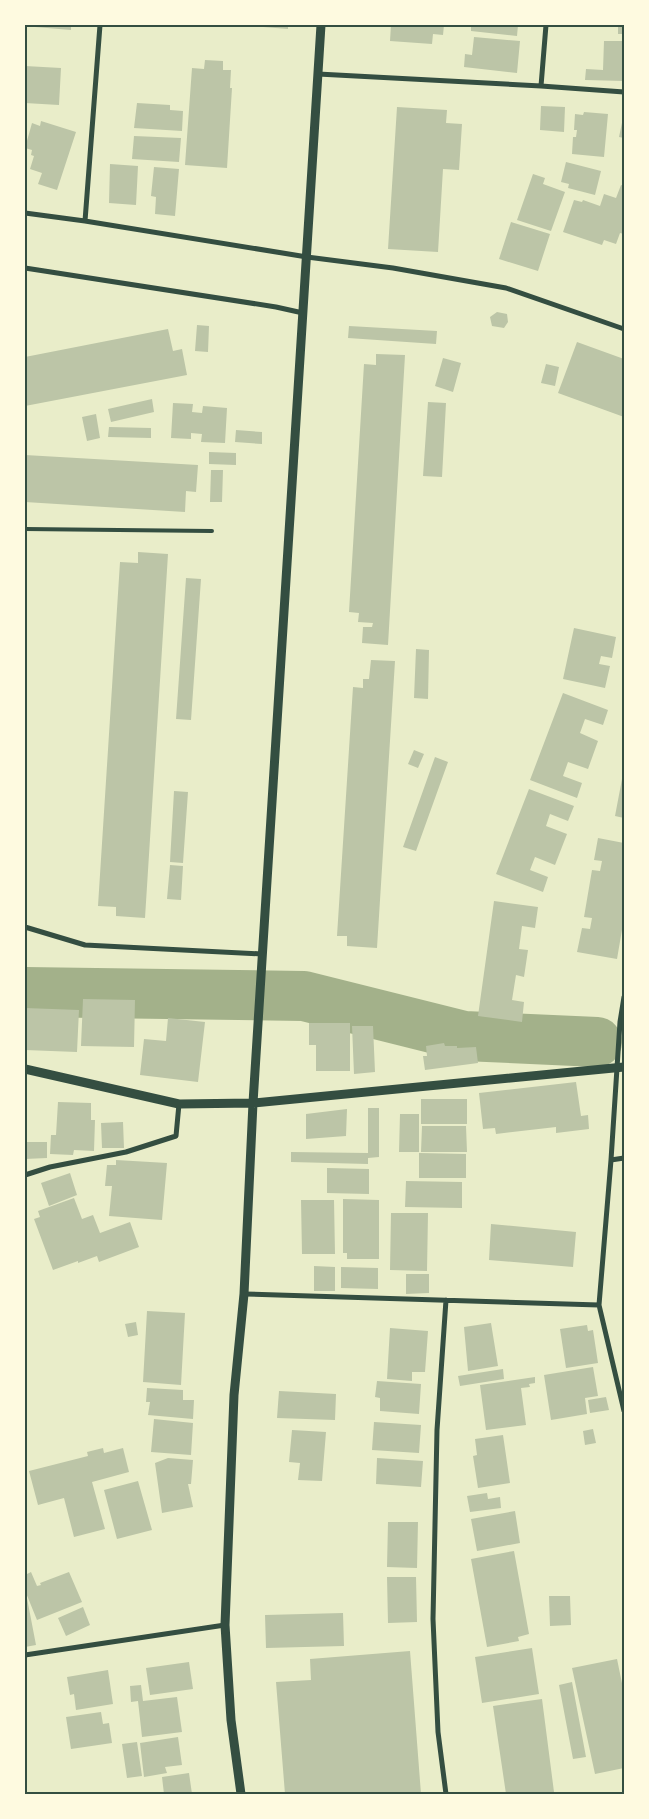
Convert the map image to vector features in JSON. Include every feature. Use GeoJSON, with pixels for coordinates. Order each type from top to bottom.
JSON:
{"type":"FeatureCollection","features":[{"type":"Feature","properties":{"kind":"street"},"geometry":{"type":"LineString","coordinates":[[85,221],[100,25]]}},
{"type":"Feature","properties":{"kind":"street"},"geometry":{"type":"LineString","coordinates":[[240,1794],[231,1720],[225,1625],[234,1395],[244,1294],[260,982],[321,25]]}},
{"type":"Feature","properties":{"kind":"street"},"geometry":{"type":"LineString","coordinates":[[541,86],[546,25]]}},
{"type":"Feature","properties":{"kind":"street"},"geometry":{"type":"LineString","coordinates":[[317,74],[624,92]]}},
{"type":"Feature","properties":{"kind":"street"},"geometry":{"type":"LineString","coordinates":[[25,213],[307,257],[392,268],[506,288],[624,329]]}},
{"type":"Feature","properties":{"kind":"street"},"geometry":{"type":"LineString","coordinates":[[25,268],[276,307],[303,313]]}},
{"type":"Feature","properties":{"kind":"street"},"geometry":{"type":"LineString","coordinates":[[25,927],[85,945],[262,954]]}},
{"type":"Feature","properties":{"kind":"street"},"geometry":{"type":"LineString","coordinates":[[624,997],[620,1022],[620,1067],[599,1305],[624,1411]]}},
{"type":"Feature","properties":{"kind":"street"},"geometry":{"type":"LineString","coordinates":[[25,1069],[179,1104],[253,1102],[620,1067]]}},
{"type":"Feature","properties":{"kind":"street"},"geometry":{"type":"LineString","coordinates":[[25,1175],[50,1167],[126,1152],[176,1136],[179,1104]]}},
{"type":"Feature","properties":{"kind":"street"},"geometry":{"type":"LineString","coordinates":[[611,1160],[624,1158]]}},
{"type":"Feature","properties":{"kind":"street"},"geometry":{"type":"LineString","coordinates":[[244,1294],[599,1305]]}},
{"type":"Feature","properties":{"kind":"street"},"geometry":{"type":"LineString","coordinates":[[446,1300],[437,1430],[433,1619],[438,1732],[446,1794]]}},
{"type":"Feature","properties":{"kind":"street"},"geometry":{"type":"LineString","coordinates":[[25,1655],[225,1625]]}},
{"type":"Feature","properties":{"kind":"lane"},"geometry":{"type":"LineString","coordinates":[[25,529],[212,532]]}},
{"type":"Feature","properties":{"kind":"building"},"geometry":{"type":"Polygon","coordinates":[[[35,25],[71,25],[71,30],[35,27],[35,25]]]}},
{"type":"Feature","properties":{"kind":"building"},"geometry":{"type":"Polygon","coordinates":[[[288,25],[288,29],[252,26],[288,25]]]}},
{"type":"Feature","properties":{"kind":"building"},"geometry":{"type":"Polygon","coordinates":[[[391,25],[444,25],[443,35],[433,34],[432,44],[390,41],[391,25]]]}},
{"type":"Feature","properties":{"kind":"building"},"geometry":{"type":"Polygon","coordinates":[[[471,25],[518,25],[517,36],[471,31],[471,25]]]}},
{"type":"Feature","properties":{"kind":"building"},"geometry":{"type":"Polygon","coordinates":[[[618,25],[624,25],[624,34],[618,34],[618,25]]]}},
{"type":"Feature","properties":{"kind":"building"},"geometry":{"type":"Polygon","coordinates":[[[474,37],[520,41],[517,73],[464,67],[465,54],[472,55],[474,37]]]}},
{"type":"Feature","properties":{"kind":"building"},"geometry":{"type":"Polygon","coordinates":[[[604,41],[624,41],[624,81],[585,80],[586,69],[603,70],[604,41]]]}},
{"type":"Feature","properties":{"kind":"building"},"geometry":{"type":"Polygon","coordinates":[[[205,60],[223,61],[223,70],[231,70],[230,88],[232,88],[227,168],[185,165],[192,68],[204,69],[205,60]]]}},
{"type":"Feature","properties":{"kind":"building"},"geometry":{"type":"Polygon","coordinates":[[[25,66],[61,68],[59,105],[25,103],[25,66]]]}},
{"type":"Feature","properties":{"kind":"building"},"geometry":{"type":"Polygon","coordinates":[[[137,103],[170,105],[170,110],[183,111],[182,131],[134,128],[137,103]]]}},
{"type":"Feature","properties":{"kind":"building"},"geometry":{"type":"Polygon","coordinates":[[[541,106],[565,107],[564,132],[540,130],[541,106]]]}},
{"type":"Feature","properties":{"kind":"building"},"geometry":{"type":"Polygon","coordinates":[[[397,107],[447,110],[446,123],[462,124],[459,170],[443,169],[438,252],[388,249],[397,107]]]}},
{"type":"Feature","properties":{"kind":"building"},"geometry":{"type":"Polygon","coordinates":[[[584,112],[608,114],[604,157],[572,154],[573,137],[576,137],[577,130],[574,130],[575,114],[583,115],[584,112]]]}},
{"type":"Feature","properties":{"kind":"building"},"geometry":{"type":"Polygon","coordinates":[[[624,119],[624,138],[619,137],[624,119]]]}},
{"type":"Feature","properties":{"kind":"building"},"geometry":{"type":"Polygon","coordinates":[[[41,121],[76,132],[57,190],[38,184],[42,173],[30,169],[34,156],[31,155],[32,150],[25,148],[32,123],[40,126],[41,121]]]}},
{"type":"Feature","properties":{"kind":"building"},"geometry":{"type":"Polygon","coordinates":[[[134,136],[181,138],[179,162],[132,159],[134,136]]]}},
{"type":"Feature","properties":{"kind":"building"},"geometry":{"type":"Polygon","coordinates":[[[566,162],[601,171],[595,195],[568,188],[569,184],[561,182],[566,162]]]}},
{"type":"Feature","properties":{"kind":"building"},"geometry":{"type":"Polygon","coordinates":[[[110,164],[138,166],[136,205],[109,203],[110,164]]]}},
{"type":"Feature","properties":{"kind":"building"},"geometry":{"type":"Polygon","coordinates":[[[154,167],[179,169],[175,216],[155,214],[156,197],[151,196],[154,167]]]}},
{"type":"Feature","properties":{"kind":"building"},"geometry":{"type":"Polygon","coordinates":[[[533,174],[545,178],[543,184],[565,192],[551,231],[517,220],[533,174]]]}},
{"type":"Feature","properties":{"kind":"building"},"geometry":{"type":"Polygon","coordinates":[[[621,185],[624,186],[624,234],[620,233],[616,244],[604,240],[602,245],[563,232],[574,200],[582,202],[583,200],[600,206],[604,194],[616,198],[621,185]]]}},
{"type":"Feature","properties":{"kind":"building"},"geometry":{"type":"Polygon","coordinates":[[[511,222],[550,234],[538,271],[499,259],[511,222]]]}},
{"type":"Feature","properties":{"kind":"building"},"geometry":{"type":"Polygon","coordinates":[[[497,312],[507,314],[508,322],[504,328],[492,326],[490,317],[497,312]]]}},
{"type":"Feature","properties":{"kind":"building"},"geometry":{"type":"Polygon","coordinates":[[[197,325],[209,326],[208,352],[195,351],[197,325]]]}},
{"type":"Feature","properties":{"kind":"building"},"geometry":{"type":"Polygon","coordinates":[[[349,326],[437,331],[436,344],[348,338],[349,326]]]}},
{"type":"Feature","properties":{"kind":"building"},"geometry":{"type":"Polygon","coordinates":[[[168,329],[173,351],[182,349],[187,375],[25,406],[25,357],[168,329]]]}},
{"type":"Feature","properties":{"kind":"building"},"geometry":{"type":"Polygon","coordinates":[[[577,342],[624,359],[624,417],[558,393],[577,342]]]}},
{"type":"Feature","properties":{"kind":"building"},"geometry":{"type":"Polygon","coordinates":[[[376,354],[405,355],[388,645],[362,643],[363,627],[372,627],[373,623],[358,622],[359,613],[349,612],[364,364],[376,365],[376,354]]]}},
{"type":"Feature","properties":{"kind":"building"},"geometry":{"type":"Polygon","coordinates":[[[443,358],[461,363],[453,392],[435,386],[443,358]]]}},
{"type":"Feature","properties":{"kind":"building"},"geometry":{"type":"Polygon","coordinates":[[[546,364],[559,367],[555,386],[541,383],[546,364]]]}},
{"type":"Feature","properties":{"kind":"building"},"geometry":{"type":"Polygon","coordinates":[[[152,399],[154,412],[111,422],[108,409],[152,399]]]}},
{"type":"Feature","properties":{"kind":"building"},"geometry":{"type":"Polygon","coordinates":[[[428,402],[446,403],[442,477],[423,476],[428,402]]]}},
{"type":"Feature","properties":{"kind":"building"},"geometry":{"type":"Polygon","coordinates":[[[173,403],[193,404],[192,412],[202,413],[203,406],[227,408],[225,443],[201,442],[202,434],[191,433],[191,439],[171,438],[173,403]]]}},
{"type":"Feature","properties":{"kind":"building"},"geometry":{"type":"Polygon","coordinates":[[[96,414],[100,438],[87,441],[82,417],[96,414]]]}},
{"type":"Feature","properties":{"kind":"building"},"geometry":{"type":"Polygon","coordinates":[[[109,427],[151,428],[151,438],[108,437],[109,427]]]}},
{"type":"Feature","properties":{"kind":"building"},"geometry":{"type":"Polygon","coordinates":[[[236,430],[262,432],[262,444],[235,442],[236,430]]]}},
{"type":"Feature","properties":{"kind":"building"},"geometry":{"type":"Polygon","coordinates":[[[209,452],[236,453],[236,465],[209,464],[209,452]]]}},
{"type":"Feature","properties":{"kind":"building"},"geometry":{"type":"Polygon","coordinates":[[[25,455],[198,465],[196,492],[186,491],[185,512],[25,502],[25,455]]]}},
{"type":"Feature","properties":{"kind":"building"},"geometry":{"type":"Polygon","coordinates":[[[211,470],[223,470],[222,502],[210,502],[211,470]]]}},
{"type":"Feature","properties":{"kind":"building"},"geometry":{"type":"Polygon","coordinates":[[[138,552],[168,554],[145,918],[116,916],[116,907],[98,906],[120,562],[138,563],[138,552]]]}},
{"type":"Feature","properties":{"kind":"building"},"geometry":{"type":"Polygon","coordinates":[[[186,578],[201,579],[191,720],[176,719],[186,578]]]}},
{"type":"Feature","properties":{"kind":"building"},"geometry":{"type":"Polygon","coordinates":[[[574,628],[616,637],[612,658],[601,656],[599,664],[610,666],[605,688],[563,679],[574,628]]]}},
{"type":"Feature","properties":{"kind":"building"},"geometry":{"type":"Polygon","coordinates":[[[416,649],[429,650],[428,699],[414,698],[416,649]]]}},
{"type":"Feature","properties":{"kind":"building"},"geometry":{"type":"Polygon","coordinates":[[[371,660],[395,661],[377,948],[347,946],[347,936],[337,936],[353,687],[363,688],[363,679],[369,679],[371,660]]]}},
{"type":"Feature","properties":{"kind":"building"},"geometry":{"type":"Polygon","coordinates":[[[563,693],[608,710],[603,725],[585,719],[580,733],[598,741],[588,769],[568,762],[563,776],[582,783],[577,798],[530,780],[563,693]]]}},
{"type":"Feature","properties":{"kind":"building"},"geometry":{"type":"Polygon","coordinates":[[[414,750],[424,754],[418,768],[408,764],[414,750]]]}},
{"type":"Feature","properties":{"kind":"building"},"geometry":{"type":"Polygon","coordinates":[[[435,757],[448,762],[416,851],[403,847],[435,757]]]}},
{"type":"Feature","properties":{"kind":"building"},"geometry":{"type":"Polygon","coordinates":[[[622,779],[624,780],[624,818],[615,816],[622,779]]]}},
{"type":"Feature","properties":{"kind":"building"},"geometry":{"type":"Polygon","coordinates":[[[529,789],[574,806],[568,821],[550,814],[546,826],[567,834],[555,865],[535,857],[530,870],[548,877],[543,892],[496,874],[529,789]]]}},
{"type":"Feature","properties":{"kind":"building"},"geometry":{"type":"Polygon","coordinates":[[[174,791],[188,792],[183,863],[170,862],[174,791]]]}},
{"type":"Feature","properties":{"kind":"building"},"geometry":{"type":"Polygon","coordinates":[[[598,838],[624,843],[624,918],[617,959],[577,952],[582,928],[590,929],[592,918],[584,917],[592,870],[600,871],[602,861],[594,860],[598,838]]]}},
{"type":"Feature","properties":{"kind":"building"},"geometry":{"type":"Polygon","coordinates":[[[170,865],[183,866],[181,900],[167,899],[170,865]]]}},
{"type":"Feature","properties":{"kind":"building"},"geometry":{"type":"Polygon","coordinates":[[[494,901],[538,907],[535,928],[522,926],[519,949],[528,950],[524,977],[516,975],[512,1000],[524,1002],[522,1022],[478,1016],[494,901]]]}},
{"type":"Feature","properties":{"kind":"building"},"geometry":{"type":"Polygon","coordinates":[[[83,999],[135,1000],[134,1047],[81,1046],[83,999]]]}},
{"type":"Feature","properties":{"kind":"building"},"geometry":{"type":"Polygon","coordinates":[[[25,1008],[79,1010],[77,1052],[25,1050],[25,1008]]]}},
{"type":"Feature","properties":{"kind":"building"},"geometry":{"type":"Polygon","coordinates":[[[168,1018],[205,1022],[198,1082],[140,1075],[144,1039],[166,1041],[168,1018]]]}},
{"type":"Feature","properties":{"kind":"building"},"geometry":{"type":"Polygon","coordinates":[[[309,1023],[350,1023],[350,1071],[316,1071],[316,1045],[309,1045],[309,1023]]]}},
{"type":"Feature","properties":{"kind":"building"},"geometry":{"type":"Polygon","coordinates":[[[352,1026],[373,1026],[375,1072],[354,1074],[352,1026]]]}},
{"type":"Feature","properties":{"kind":"building"},"geometry":{"type":"Polygon","coordinates":[[[444,1043],[445,1046],[457,1046],[457,1048],[476,1047],[478,1063],[425,1070],[423,1056],[427,1056],[426,1046],[444,1043]]]}},
{"type":"Feature","properties":{"kind":"building"},"geometry":{"type":"Polygon","coordinates":[[[576,1082],[581,1116],[588,1115],[589,1129],[556,1133],[556,1127],[496,1134],[495,1128],[483,1129],[479,1093],[576,1082]]]}},
{"type":"Feature","properties":{"kind":"building"},"geometry":{"type":"Polygon","coordinates":[[[421,1099],[467,1099],[467,1124],[421,1124],[421,1099]]]}},
{"type":"Feature","properties":{"kind":"building"},"geometry":{"type":"Polygon","coordinates":[[[58,1102],[91,1103],[91,1120],[95,1120],[94,1151],[74,1150],[73,1155],[50,1154],[51,1135],[56,1135],[58,1102]]]}},
{"type":"Feature","properties":{"kind":"building"},"geometry":{"type":"Polygon","coordinates":[[[368,1108],[379,1108],[379,1157],[368,1158],[368,1164],[291,1162],[291,1152],[368,1153],[368,1108]]]}},
{"type":"Feature","properties":{"kind":"building"},"geometry":{"type":"Polygon","coordinates":[[[347,1109],[346,1136],[306,1139],[306,1114],[347,1109]]]}},
{"type":"Feature","properties":{"kind":"building"},"geometry":{"type":"Polygon","coordinates":[[[400,1114],[419,1114],[419,1152],[399,1152],[400,1114]]]}},
{"type":"Feature","properties":{"kind":"building"},"geometry":{"type":"Polygon","coordinates":[[[123,1122],[124,1148],[102,1148],[101,1123],[123,1122]]]}},
{"type":"Feature","properties":{"kind":"building"},"geometry":{"type":"Polygon","coordinates":[[[422,1126],[466,1126],[467,1152],[421,1152],[422,1126]]]}},
{"type":"Feature","properties":{"kind":"building"},"geometry":{"type":"Polygon","coordinates":[[[25,1142],[47,1142],[47,1158],[25,1159],[25,1142]]]}},
{"type":"Feature","properties":{"kind":"building"},"geometry":{"type":"Polygon","coordinates":[[[419,1153],[466,1154],[466,1178],[419,1178],[419,1153]]]}},
{"type":"Feature","properties":{"kind":"building"},"geometry":{"type":"Polygon","coordinates":[[[116,1160],[167,1163],[162,1220],[109,1216],[112,1186],[105,1186],[107,1165],[116,1165],[116,1160]]]}},
{"type":"Feature","properties":{"kind":"building"},"geometry":{"type":"Polygon","coordinates":[[[327,1168],[369,1169],[369,1194],[327,1193],[327,1168]]]}},
{"type":"Feature","properties":{"kind":"building"},"geometry":{"type":"Polygon","coordinates":[[[70,1173],[77,1195],[49,1206],[41,1183],[70,1173]]]}},
{"type":"Feature","properties":{"kind":"building"},"geometry":{"type":"Polygon","coordinates":[[[406,1181],[462,1182],[462,1208],[405,1207],[406,1181]]]}},
{"type":"Feature","properties":{"kind":"building"},"geometry":{"type":"Polygon","coordinates":[[[74,1198],[82,1219],[93,1215],[100,1233],[130,1222],[139,1247],[99,1262],[97,1256],[53,1270],[34,1219],[40,1217],[38,1211],[74,1198]]]}},
{"type":"Feature","properties":{"kind":"building"},"geometry":{"type":"Polygon","coordinates":[[[343,1199],[379,1200],[379,1259],[347,1259],[347,1253],[343,1253],[343,1199]]]}},
{"type":"Feature","properties":{"kind":"building"},"geometry":{"type":"Polygon","coordinates":[[[301,1200],[334,1200],[335,1254],[302,1254],[301,1200]]]}},
{"type":"Feature","properties":{"kind":"building"},"geometry":{"type":"Polygon","coordinates":[[[391,1213],[428,1213],[427,1271],[390,1270],[391,1213]]]}},
{"type":"Feature","properties":{"kind":"building"},"geometry":{"type":"Polygon","coordinates":[[[491,1224],[576,1232],[573,1267],[489,1260],[491,1224]]]}},
{"type":"Feature","properties":{"kind":"building"},"geometry":{"type":"Polygon","coordinates":[[[314,1266],[335,1267],[335,1291],[314,1291],[314,1266]]]}},
{"type":"Feature","properties":{"kind":"building"},"geometry":{"type":"Polygon","coordinates":[[[341,1267],[378,1268],[378,1289],[341,1288],[341,1267]]]}},
{"type":"Feature","properties":{"kind":"building"},"geometry":{"type":"Polygon","coordinates":[[[406,1274],[429,1274],[429,1293],[406,1294],[406,1274]]]}},
{"type":"Feature","properties":{"kind":"building"},"geometry":{"type":"Polygon","coordinates":[[[147,1311],[185,1313],[181,1385],[143,1382],[147,1311]]]}},
{"type":"Feature","properties":{"kind":"building"},"geometry":{"type":"Polygon","coordinates":[[[136,1322],[138,1335],[128,1337],[125,1324],[136,1322]]]}},
{"type":"Feature","properties":{"kind":"building"},"geometry":{"type":"Polygon","coordinates":[[[491,1323],[498,1366],[468,1371],[464,1327],[491,1323]]]}},
{"type":"Feature","properties":{"kind":"building"},"geometry":{"type":"Polygon","coordinates":[[[587,1325],[588,1331],[593,1330],[598,1363],[566,1368],[560,1329],[587,1325]]]}},
{"type":"Feature","properties":{"kind":"building"},"geometry":{"type":"Polygon","coordinates":[[[390,1328],[428,1331],[425,1372],[412,1372],[412,1381],[387,1379],[390,1328]]]}},
{"type":"Feature","properties":{"kind":"building"},"geometry":{"type":"Polygon","coordinates":[[[593,1367],[598,1396],[585,1398],[587,1414],[551,1420],[544,1375],[593,1367]]]}},
{"type":"Feature","properties":{"kind":"building"},"geometry":{"type":"Polygon","coordinates":[[[503,1369],[504,1379],[460,1386],[458,1376],[503,1369]]]}},
{"type":"Feature","properties":{"kind":"building"},"geometry":{"type":"Polygon","coordinates":[[[535,1377],[535,1383],[529,1384],[530,1387],[521,1388],[526,1425],[486,1430],[480,1385],[535,1377]]]}},
{"type":"Feature","properties":{"kind":"building"},"geometry":{"type":"Polygon","coordinates":[[[377,1381],[421,1384],[419,1414],[380,1411],[380,1398],[375,1397],[377,1381]]]}},
{"type":"Feature","properties":{"kind":"building"},"geometry":{"type":"Polygon","coordinates":[[[147,1388],[183,1390],[183,1400],[194,1400],[193,1419],[148,1415],[150,1402],[146,1402],[147,1388]]]}},
{"type":"Feature","properties":{"kind":"building"},"geometry":{"type":"Polygon","coordinates":[[[279,1391],[336,1394],[335,1420],[277,1418],[279,1391]]]}},
{"type":"Feature","properties":{"kind":"building"},"geometry":{"type":"Polygon","coordinates":[[[606,1397],[609,1410],[590,1413],[588,1400],[606,1397]]]}},
{"type":"Feature","properties":{"kind":"building"},"geometry":{"type":"Polygon","coordinates":[[[154,1419],[193,1423],[191,1455],[151,1452],[154,1419]]]}},
{"type":"Feature","properties":{"kind":"building"},"geometry":{"type":"Polygon","coordinates":[[[374,1422],[421,1425],[419,1453],[372,1450],[374,1422]]]}},
{"type":"Feature","properties":{"kind":"building"},"geometry":{"type":"Polygon","coordinates":[[[593,1429],[596,1443],[585,1445],[583,1431],[593,1429]]]}},
{"type":"Feature","properties":{"kind":"building"},"geometry":{"type":"Polygon","coordinates":[[[292,1430],[326,1432],[322,1481],[298,1480],[300,1463],[289,1462],[292,1430]]]}},
{"type":"Feature","properties":{"kind":"building"},"geometry":{"type":"Polygon","coordinates":[[[503,1435],[510,1483],[478,1488],[473,1456],[477,1455],[475,1439],[503,1435]]]}},
{"type":"Feature","properties":{"kind":"building"},"geometry":{"type":"Polygon","coordinates":[[[103,1448],[104,1453],[123,1448],[129,1472],[92,1482],[105,1529],[74,1537],[64,1498],[38,1505],[29,1471],[88,1456],[87,1452],[103,1448]]]}},
{"type":"Feature","properties":{"kind":"building"},"geometry":{"type":"Polygon","coordinates":[[[168,1458],[193,1460],[191,1484],[188,1484],[193,1507],[162,1513],[155,1463],[168,1458]]]}},
{"type":"Feature","properties":{"kind":"building"},"geometry":{"type":"Polygon","coordinates":[[[377,1458],[423,1461],[421,1487],[376,1484],[377,1458]]]}},
{"type":"Feature","properties":{"kind":"building"},"geometry":{"type":"Polygon","coordinates":[[[138,1481],[152,1530],[117,1539],[104,1490],[138,1481]]]}},
{"type":"Feature","properties":{"kind":"building"},"geometry":{"type":"Polygon","coordinates":[[[487,1493],[488,1499],[500,1497],[501,1508],[470,1512],[467,1496],[487,1493]]]}},
{"type":"Feature","properties":{"kind":"building"},"geometry":{"type":"Polygon","coordinates":[[[515,1511],[520,1543],[477,1551],[471,1519],[515,1511]]]}},
{"type":"Feature","properties":{"kind":"building"},"geometry":{"type":"Polygon","coordinates":[[[388,1522],[418,1522],[417,1568],[387,1567],[388,1522]]]}},
{"type":"Feature","properties":{"kind":"building"},"geometry":{"type":"Polygon","coordinates":[[[514,1551],[529,1634],[518,1637],[519,1641],[487,1647],[471,1559],[514,1551]]]}},
{"type":"Feature","properties":{"kind":"building"},"geometry":{"type":"Polygon","coordinates":[[[31,1572],[37,1586],[41,1585],[40,1583],[69,1572],[82,1602],[37,1620],[26,1593],[36,1645],[25,1647],[25,1575],[31,1572]]]}},
{"type":"Feature","properties":{"kind":"building"},"geometry":{"type":"Polygon","coordinates":[[[387,1577],[416,1577],[417,1622],[388,1623],[387,1577]]]}},
{"type":"Feature","properties":{"kind":"building"},"geometry":{"type":"Polygon","coordinates":[[[549,1596],[570,1596],[571,1625],[550,1626],[549,1596]]]}},
{"type":"Feature","properties":{"kind":"building"},"geometry":{"type":"Polygon","coordinates":[[[83,1607],[90,1625],[66,1636],[58,1618],[83,1607]]]}},
{"type":"Feature","properties":{"kind":"building"},"geometry":{"type":"Polygon","coordinates":[[[343,1613],[344,1646],[266,1648],[265,1615],[343,1613]]]}},
{"type":"Feature","properties":{"kind":"building"},"geometry":{"type":"Polygon","coordinates":[[[532,1648],[539,1694],[482,1703],[475,1657],[532,1648]]]}},
{"type":"Feature","properties":{"kind":"building"},"geometry":{"type":"Polygon","coordinates":[[[410,1651],[421,1794],[285,1794],[276,1682],[311,1680],[310,1659],[410,1651]]]}},
{"type":"Feature","properties":{"kind":"building"},"geometry":{"type":"Polygon","coordinates":[[[617,1659],[624,1693],[624,1768],[595,1774],[572,1668],[617,1659]]]}},
{"type":"Feature","properties":{"kind":"building"},"geometry":{"type":"Polygon","coordinates":[[[189,1662],[193,1689],[150,1695],[146,1668],[189,1662]]]}},
{"type":"Feature","properties":{"kind":"building"},"geometry":{"type":"Polygon","coordinates":[[[108,1670],[113,1704],[76,1710],[74,1694],[70,1695],[67,1677],[108,1670]]]}},
{"type":"Feature","properties":{"kind":"building"},"geometry":{"type":"Polygon","coordinates":[[[572,1682],[586,1757],[573,1759],[559,1685],[572,1682]]]}},
{"type":"Feature","properties":{"kind":"building"},"geometry":{"type":"Polygon","coordinates":[[[141,1685],[143,1701],[177,1697],[182,1732],[142,1737],[138,1701],[131,1702],[130,1686],[141,1685]]]}},
{"type":"Feature","properties":{"kind":"building"},"geometry":{"type":"Polygon","coordinates":[[[542,1699],[554,1792],[506,1794],[493,1706],[542,1699]]]}},
{"type":"Feature","properties":{"kind":"building"},"geometry":{"type":"Polygon","coordinates":[[[101,1712],[103,1724],[109,1723],[112,1743],[71,1749],[66,1717],[101,1712]]]}},
{"type":"Feature","properties":{"kind":"building"},"geometry":{"type":"Polygon","coordinates":[[[178,1737],[182,1765],[165,1767],[167,1773],[144,1777],[140,1743],[178,1737]]]}},
{"type":"Feature","properties":{"kind":"building"},"geometry":{"type":"Polygon","coordinates":[[[137,1742],[142,1776],[127,1778],[122,1744],[137,1742]]]}},
{"type":"Feature","properties":{"kind":"building"},"geometry":{"type":"Polygon","coordinates":[[[189,1773],[192,1794],[164,1794],[162,1777],[189,1773]]]}},
{"type":"Feature","properties":{"kind":"waterway"},"geometry":{"type":"LineString","coordinates":[[25,992],[304,996],[464,1036],[597,1042]]}}]}
